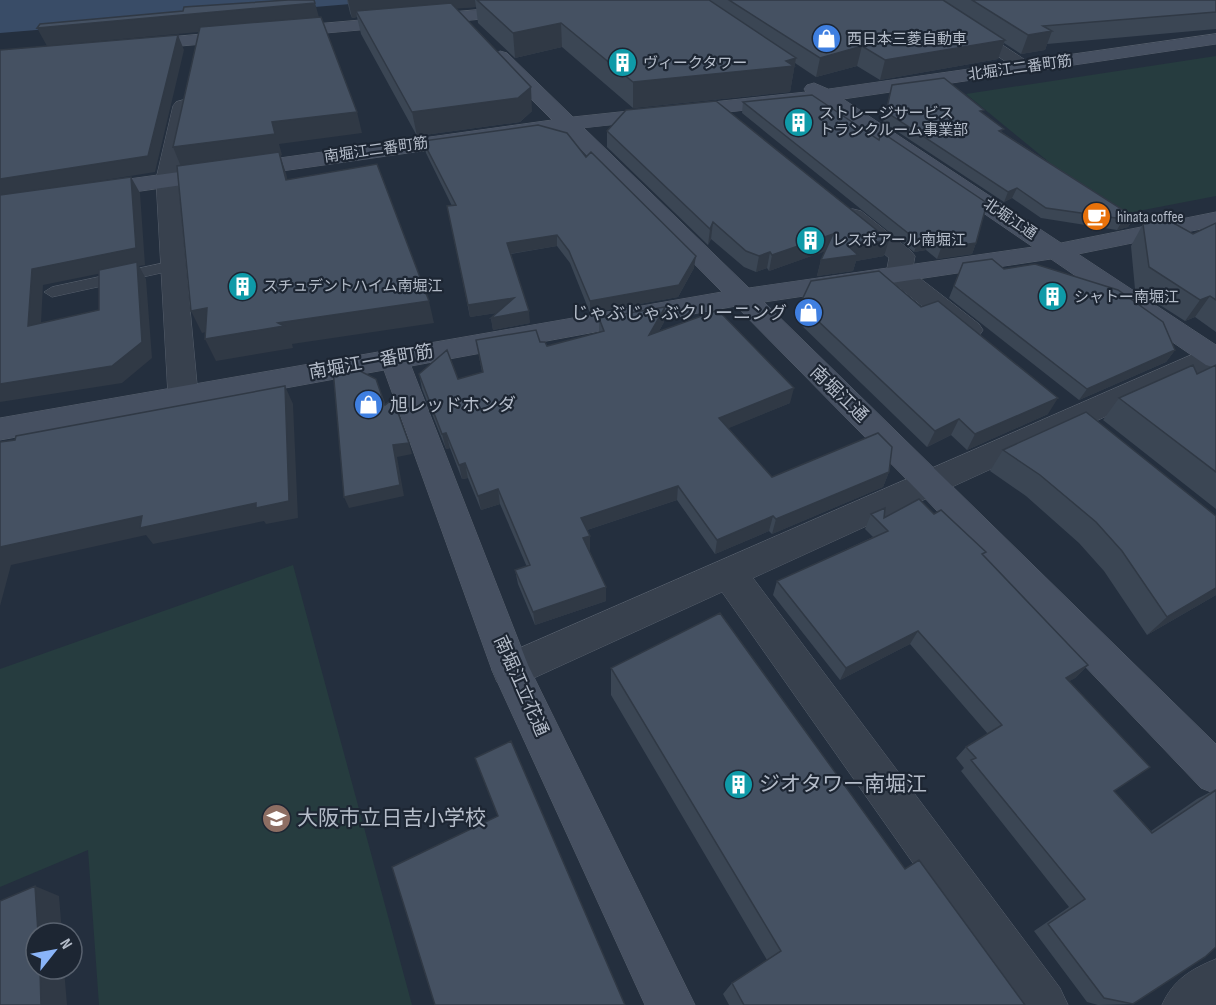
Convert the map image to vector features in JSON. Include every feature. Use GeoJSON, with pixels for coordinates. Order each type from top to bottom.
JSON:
{"type":"FeatureCollection","features":[{"type":"Feature","properties":{"kind":"street"},"geometry":{"type":"LineString","coordinates":[[922,0],[1027,67]]}},
{"type":"Feature","properties":{"kind":"street"},"geometry":{"type":"LineString","coordinates":[[117,47],[193,61],[459,18],[533,10]]}},
{"type":"Feature","properties":{"kind":"street","name":"南堀江通"},"geometry":{"type":"LineString","coordinates":[[459,18],[930,483],[1216,773]]}},
{"type":"Feature","properties":{"kind":"street","name":"北堀江二番町筋"},"geometry":{"type":"LineString","coordinates":[[824,96],[1216,39]]}},
{"type":"Feature","properties":{"kind":"street"},"geometry":{"type":"LineString","coordinates":[[183,395],[167,179],[193,61]]}},
{"type":"Feature","properties":{"kind":"street","name":"北堀江通"},"geometry":{"type":"LineString","coordinates":[[794,75],[1214,357]]}},
{"type":"Feature","properties":{"kind":"street","name":"南堀江二番町筋"},"geometry":{"type":"LineString","coordinates":[[0,204],[567,124],[824,96]]}},
{"type":"Feature","properties":{"kind":"street"},"geometry":{"type":"LineString","coordinates":[[719,107],[747,130]]}},
{"type":"Feature","properties":{"kind":"street"},"geometry":{"type":"LineString","coordinates":[[838,204],[902,256],[899,274],[986,344]]}},
{"type":"Feature","properties":{"kind":"street","name":"南堀江一番町筋"},"geometry":{"type":"LineString","coordinates":[[0,429],[393,357],[742,297],[1057,251],[1210,225]]}},
{"type":"Feature","properties":{"kind":"street","name":"南堀江立花通"},"geometry":{"type":"LineString","coordinates":[[393,357],[511,670],[670,1005]]}},
{"type":"Feature","properties":{"kind":"street"},"geometry":{"type":"LineString","coordinates":[[511,670],[1214,357]]}},
{"type":"Feature","properties":{"kind":"street"},"geometry":{"type":"LineString","coordinates":[[1049,395],[1104,440]]}},
{"type":"Feature","properties":{"kind":"street"},"geometry":{"type":"LineString","coordinates":[[729,573],[1043,1005]]}},
{"type":"Feature","properties":{"kind":"street"},"geometry":{"type":"LineString","coordinates":[[1186,1005],[1216,983]]}},
{"type":"Feature","properties":{"kind":"lane"},"geometry":{"type":"LineString","coordinates":[[52,292],[173,266]]}},
{"type":"Feature","properties":{"kind":"green space"},"geometry":{"type":"Polygon","coordinates":[[[1216,56],[1216,196],[1128,213],[1067,177],[966,94],[1216,56]]]}},
{"type":"Feature","properties":{"kind":"green space"},"geometry":{"type":"Polygon","coordinates":[[[293,565],[412,1005],[99,1005],[88,850],[0,887],[0,669],[293,565]]]}},
{"type":"Feature","properties":{"kind":"water"},"geometry":{"type":"Polygon","coordinates":[[[0,0],[399,0],[0,33],[0,0]]]}},
{"type":"Feature","properties":{"kind":"building"},"geometry":{"type":"Polygon","coordinates":[[[314,0],[315,3],[37,28],[40,24],[183,11],[184,7],[314,0]]]}},
{"type":"Feature","properties":{"kind":"building"},"geometry":{"type":"Polygon","coordinates":[[[477,0],[709,0],[796,58],[786,61],[794,66],[633,82],[561,23],[513,33],[477,0]]]}},
{"type":"Feature","properties":{"kind":"building"},"geometry":{"type":"Polygon","coordinates":[[[729,0],[943,0],[1005,40],[885,60],[862,46],[820,58],[729,0]]]}},
{"type":"Feature","properties":{"kind":"building"},"geometry":{"type":"Polygon","coordinates":[[[972,0],[1216,0],[1216,12],[1043,26],[1052,31],[1028,35],[972,0]]]}},
{"type":"Feature","properties":{"kind":"building"},"geometry":{"type":"Polygon","coordinates":[[[451,3],[531,87],[518,98],[412,112],[356,11],[451,3]]]}},
{"type":"Feature","properties":{"kind":"building"},"geometry":{"type":"Polygon","coordinates":[[[321,17],[357,112],[272,122],[275,134],[173,147],[200,27],[321,17]]]}},
{"type":"Feature","properties":{"kind":"building"},"geometry":{"type":"Polygon","coordinates":[[[178,35],[148,156],[0,179],[0,50],[178,35]]]}},
{"type":"Feature","properties":{"kind":"building"},"geometry":{"type":"Polygon","coordinates":[[[944,78],[984,110],[980,111],[1004,129],[999,131],[1134,217],[1123,219],[1046,208],[1017,188],[1008,192],[886,112],[892,85],[944,78]]]}},
{"type":"Feature","properties":{"kind":"building"},"geometry":{"type":"Polygon","coordinates":[[[812,95],[879,140],[881,132],[987,203],[976,243],[941,248],[930,239],[918,241],[743,102],[812,95]]]}},
{"type":"Feature","properties":{"kind":"building"},"geometry":{"type":"Polygon","coordinates":[[[716,101],[889,240],[848,246],[858,255],[821,260],[833,234],[772,255],[770,252],[759,256],[746,251],[713,222],[710,229],[607,131],[626,110],[716,101]]]}},
{"type":"Feature","properties":{"kind":"building"},"geometry":{"type":"Polygon","coordinates":[[[538,125],[567,133],[586,157],[591,152],[696,256],[679,285],[590,301],[569,251],[557,235],[507,243],[529,311],[491,318],[514,298],[468,305],[447,206],[456,205],[423,141],[538,125]]]}},
{"type":"Feature","properties":{"kind":"building"},"geometry":{"type":"Polygon","coordinates":[[[279,152],[286,180],[377,164],[429,301],[278,323],[284,326],[205,339],[207,308],[191,311],[177,166],[279,152]]]}},
{"type":"Feature","properties":{"kind":"building"},"geometry":{"type":"Polygon","coordinates":[[[131,177],[136,248],[32,269],[28,326],[99,310],[99,270],[137,262],[142,342],[112,366],[0,384],[0,195],[131,177]]]}},
{"type":"Feature","properties":{"kind":"building"},"geometry":{"type":"Polygon","coordinates":[[[1168,220],[1193,234],[1216,223],[1216,300],[1210,296],[1200,300],[1149,267],[1143,224],[1168,220]]]}},
{"type":"Feature","properties":{"kind":"building"},"geometry":{"type":"Polygon","coordinates":[[[992,259],[1004,269],[1035,264],[1118,290],[1163,322],[1175,350],[1087,389],[954,286],[963,263],[992,259]]]}},
{"type":"Feature","properties":{"kind":"building"},"geometry":{"type":"Polygon","coordinates":[[[879,271],[921,307],[938,301],[1058,398],[975,434],[959,419],[935,431],[800,304],[811,281],[879,271]]]}},
{"type":"Feature","properties":{"kind":"building"},"geometry":{"type":"Polygon","coordinates":[[[665,307],[649,335],[718,310],[794,388],[719,418],[772,477],[878,433],[892,447],[889,472],[776,519],[773,516],[717,540],[678,486],[581,518],[590,536],[583,538],[606,587],[533,612],[515,570],[530,565],[498,489],[478,496],[465,463],[459,465],[446,433],[442,434],[419,374],[447,350],[458,379],[483,372],[476,340],[536,330],[540,342],[545,342],[547,346],[604,331],[599,318],[665,307]]]}},
{"type":"Feature","properties":{"kind":"building"},"geometry":{"type":"Polygon","coordinates":[[[1193,365],[1197,374],[1216,365],[1216,472],[1119,398],[1193,365]]]}},
{"type":"Feature","properties":{"kind":"building"},"geometry":{"type":"Polygon","coordinates":[[[350,366],[376,379],[385,405],[393,399],[409,443],[393,445],[400,485],[344,497],[333,369],[350,366]]]}},
{"type":"Feature","properties":{"kind":"building"},"geometry":{"type":"Polygon","coordinates":[[[285,386],[289,501],[256,508],[256,503],[140,528],[142,516],[0,547],[0,442],[15,440],[16,436],[285,386]]]}},
{"type":"Feature","properties":{"kind":"building"},"geometry":{"type":"Polygon","coordinates":[[[1086,412],[1216,516],[1216,588],[1167,617],[1122,551],[1096,522],[1040,475],[1003,450],[1086,412]]]}},
{"type":"Feature","properties":{"kind":"building"},"geometry":{"type":"Polygon","coordinates":[[[919,499],[934,514],[941,510],[986,552],[982,554],[1088,665],[1066,678],[1150,767],[1114,791],[1152,833],[1216,790],[1216,947],[1205,957],[1133,1004],[1104,998],[1048,924],[1085,899],[971,760],[976,758],[966,747],[1002,725],[918,631],[846,668],[777,581],[888,531],[871,514],[885,508],[884,518],[919,499]]]}},
{"type":"Feature","properties":{"kind":"building"},"geometry":{"type":"Polygon","coordinates":[[[720,613],[905,869],[919,860],[1025,1005],[744,1005],[732,983],[781,951],[611,668],[720,613]]]}},
{"type":"Feature","properties":{"kind":"building"},"geometry":{"type":"Polygon","coordinates":[[[511,741],[625,1005],[435,1005],[392,867],[498,816],[475,758],[511,741]]]}},
{"type":"Feature","properties":{"kind":"building"},"geometry":{"type":"Polygon","coordinates":[[[35,886],[37,921],[24,921],[24,981],[40,981],[41,1005],[0,1005],[0,901],[35,886]]]}},
{"type":"Feature","properties":{"kind":"place","name":"西日本三菱自動車"},"geometry":{"type":"Point","coordinates":[826,39]}},
{"type":"Feature","properties":{"kind":"place","name":"ヴィークタワー"},"geometry":{"type":"Point","coordinates":[622,63]}},
{"type":"Feature","properties":{"kind":"place","name":"ストレージサービス トランクルーム事業部"},"geometry":{"type":"Point","coordinates":[798,122]}},
{"type":"Feature","properties":{"kind":"place","name":"hinata coffee"},"geometry":{"type":"Point","coordinates":[1096,217]}},
{"type":"Feature","properties":{"kind":"place","name":"レスポアール南堀江"},"geometry":{"type":"Point","coordinates":[811,240]}},
{"type":"Feature","properties":{"kind":"place","name":"スチュデントハイム南堀江"},"geometry":{"type":"Point","coordinates":[242,286]}},
{"type":"Feature","properties":{"kind":"place","name":"シャトー南堀江"},"geometry":{"type":"Point","coordinates":[1053,297]}},
{"type":"Feature","properties":{"kind":"place","name":"じゃぶじゃぶクリーニング"},"geometry":{"type":"Point","coordinates":[808,313]}},
{"type":"Feature","properties":{"kind":"place","name":"旭レッドホンダ"},"geometry":{"type":"Point","coordinates":[369,405]}},
{"type":"Feature","properties":{"kind":"place","name":"ジオタワー南堀江"},"geometry":{"type":"Point","coordinates":[738,784]}},
{"type":"Feature","properties":{"kind":"place","name":"大阪市立日吉小学校"},"geometry":{"type":"Point","coordinates":[276,818]}}]}
